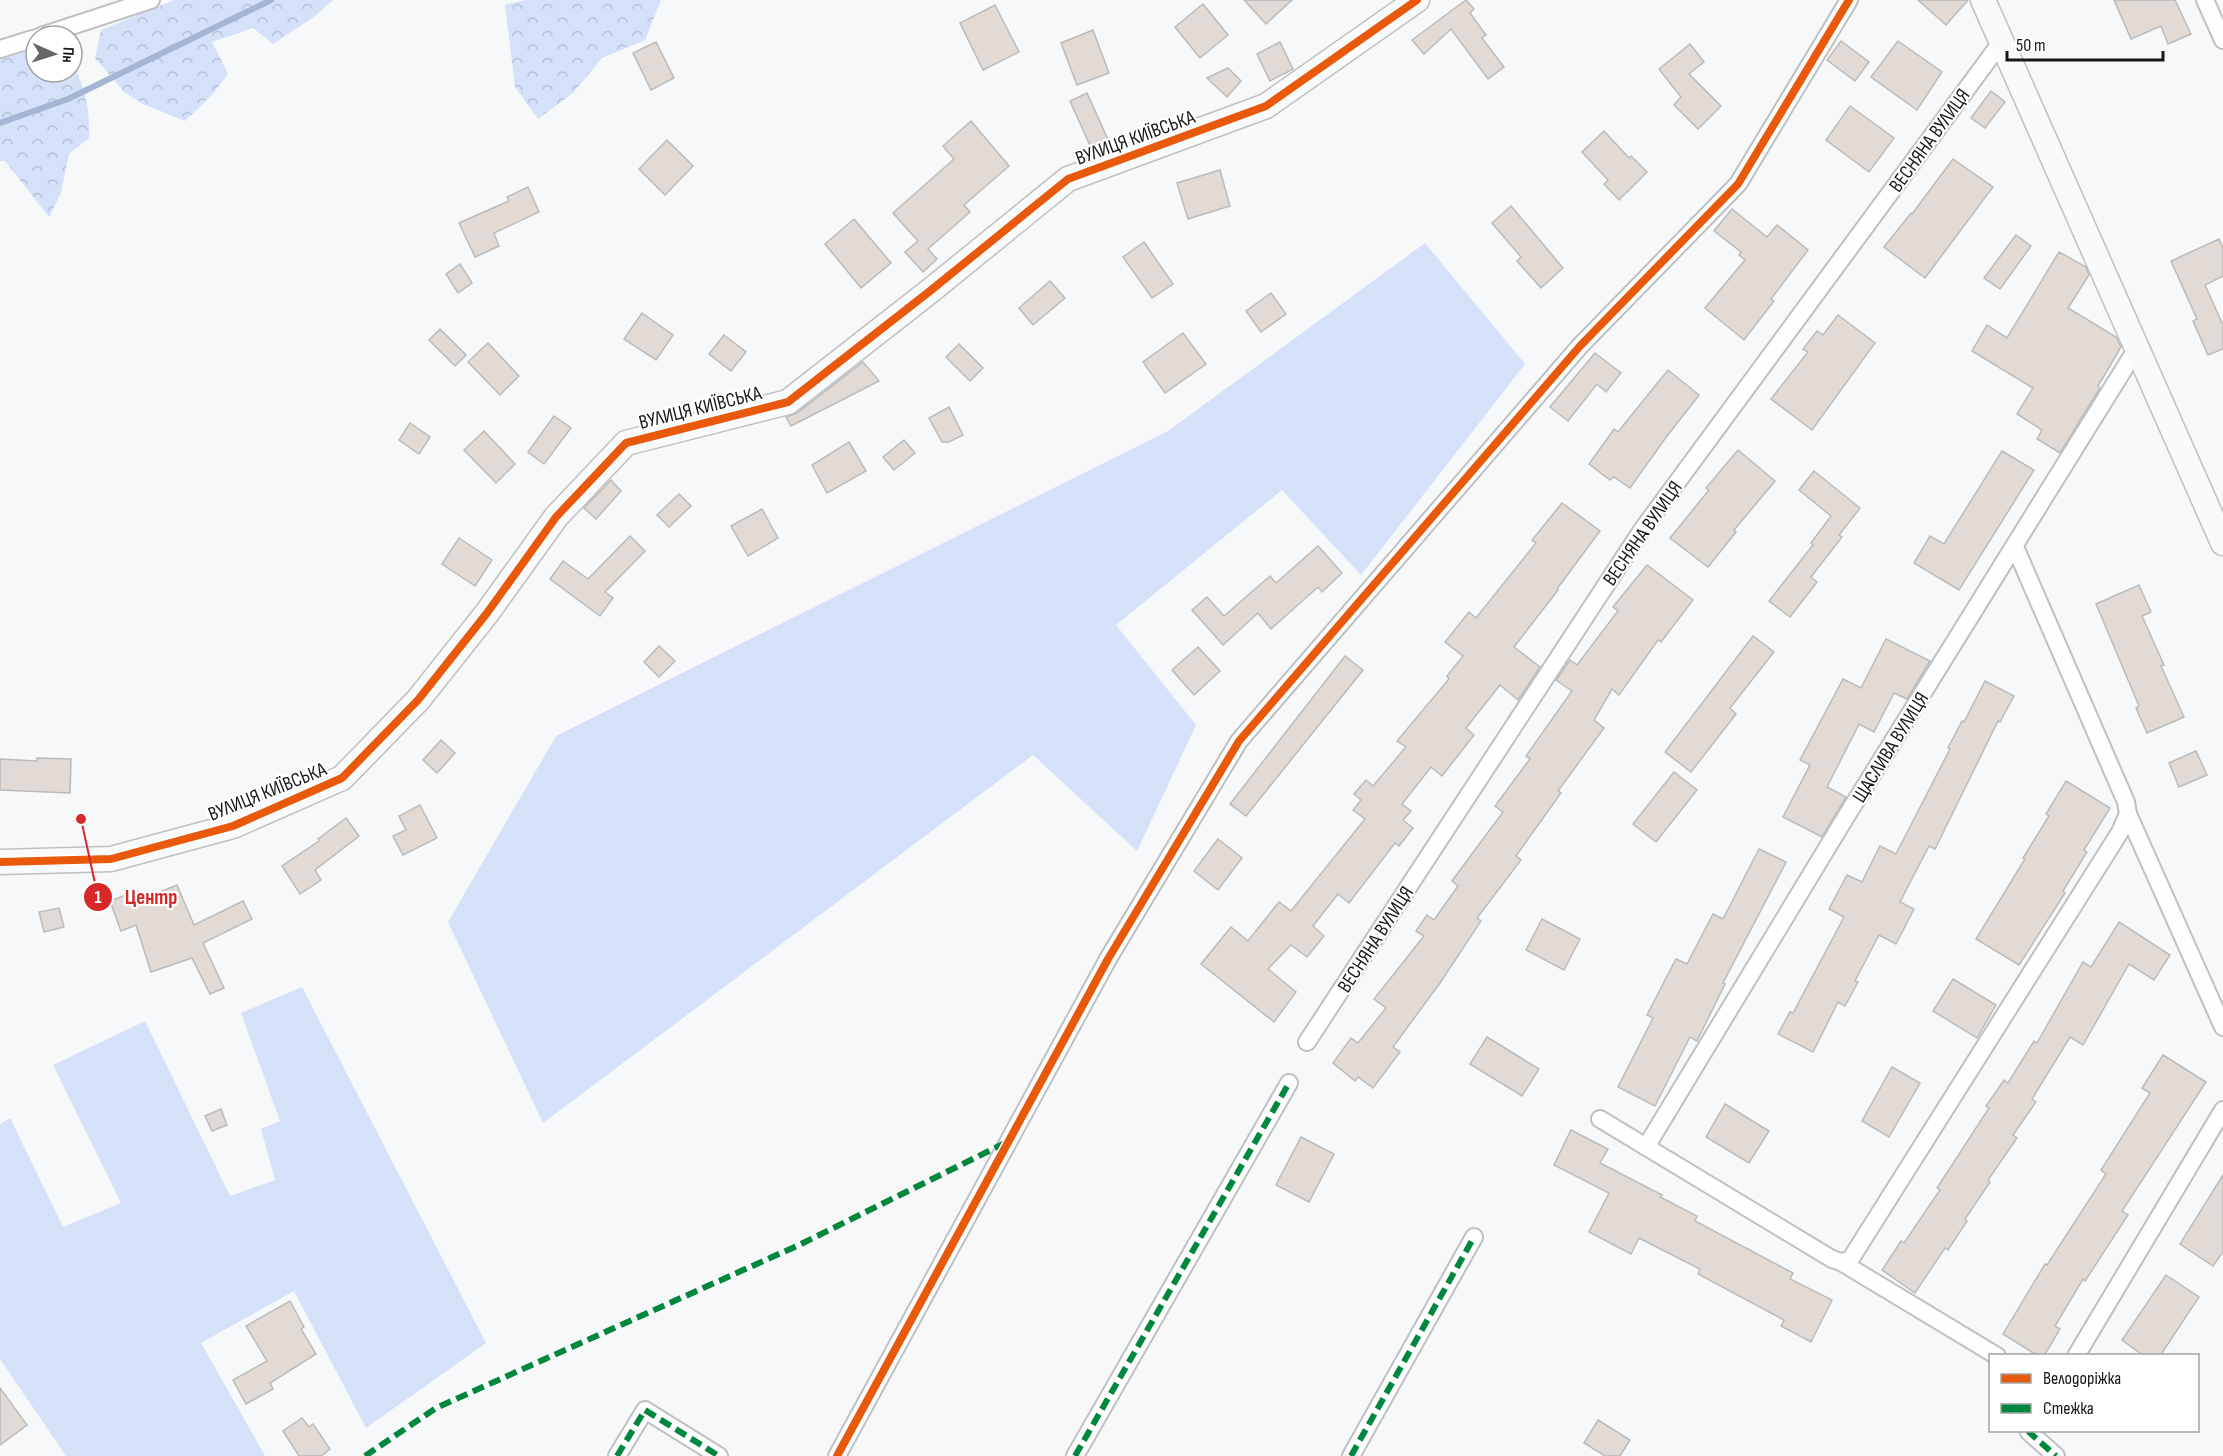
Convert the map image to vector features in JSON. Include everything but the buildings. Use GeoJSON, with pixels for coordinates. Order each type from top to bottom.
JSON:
{"type":"FeatureCollection","features":[{"type":"Feature","properties":{"kind":"street"},"geometry":{"type":"LineString","coordinates":[[78,24],[151,0]]}},
{"type":"Feature","properties":{"kind":"street","name":"ВУЛИЦЯ КИЇВСЬКА"},"geometry":{"type":"LineString","coordinates":[[0,862],[111,859],[233,826],[342,778],[418,700],[487,613],[556,517],[626,443],[788,402],[1068,179],[1266,106],[1417,0]]}},
{"type":"Feature","properties":{"kind":"street"},"geometry":{"type":"LineString","coordinates":[[837,1456],[1103,969],[1239,741],[1580,346],[1738,184],[1849,0]]}},
{"type":"Feature","properties":{"kind":"street"},"geometry":{"type":"LineString","coordinates":[[1983,0],[2223,543]]}},
{"type":"Feature","properties":{"kind":"street"},"geometry":{"type":"LineString","coordinates":[[2205,0],[2223,40]]}},
{"type":"Feature","properties":{"kind":"street","name":"ВЕСНЯНА ВУЛИЦЯ"},"geometry":{"type":"LineString","coordinates":[[1307,1042],[1642,530],[2002,41]]}},
{"type":"Feature","properties":{"kind":"street"},"geometry":{"type":"LineString","coordinates":[[0,49],[24,42]]}},
{"type":"Feature","properties":{"kind":"street","name":"ЩАСЛИВА ВУЛИЦЯ"},"geometry":{"type":"LineString","coordinates":[[1646,1147],[1838,830],[2138,348]]}},
{"type":"Feature","properties":{"kind":"street"},"geometry":{"type":"LineString","coordinates":[[2015,547],[2126,802],[2128,814],[2223,1027]]}},
{"type":"Feature","properties":{"kind":"street"},"geometry":{"type":"LineString","coordinates":[[1841,1262],[1850,1260],[2121,832],[2128,814]]}},
{"type":"Feature","properties":{"kind":"street"},"geometry":{"type":"LineString","coordinates":[[1075,1456],[1289,1083]]}},
{"type":"Feature","properties":{"kind":"street"},"geometry":{"type":"LineString","coordinates":[[2077,1354],[2223,1110]]}},
{"type":"Feature","properties":{"kind":"street"},"geometry":{"type":"LineString","coordinates":[[1600,1119],[1994,1354]]}},
{"type":"Feature","properties":{"kind":"street"},"geometry":{"type":"LineString","coordinates":[[1351,1456],[1474,1237]]}},
{"type":"Feature","properties":{"kind":"street"},"geometry":{"type":"LineString","coordinates":[[617,1456],[645,1410],[719,1456]]}},
{"type":"Feature","properties":{"kind":"street"},"geometry":{"type":"LineString","coordinates":[[2029,1432],[2056,1456]]}},
{"type":"Feature","properties":{"kind":"green space"},"geometry":{"type":"Polygon","coordinates":[[[174,0],[333,0],[314,17],[273,44],[253,28],[212,42],[228,74],[212,95],[185,121],[143,104],[124,92],[95,58],[101,30],[174,0]]]}},
{"type":"Feature","properties":{"kind":"green space"},"geometry":{"type":"Polygon","coordinates":[[[526,0],[661,0],[645,40],[602,58],[574,92],[538,119],[515,87],[505,5],[526,0]]]}},
{"type":"Feature","properties":{"kind":"green space"},"geometry":{"type":"Polygon","coordinates":[[[24,49],[24,84],[82,84],[84,90],[89,119],[89,138],[69,154],[61,193],[49,217],[5,161],[0,161],[0,57],[24,49]]]}},
{"type":"Feature","properties":{"kind":"green space"},"geometry":{"type":"Polygon","coordinates":[[[1425,243],[1525,364],[1361,575],[1282,490],[1116,625],[1196,725],[1137,851],[1033,755],[543,1123],[448,922],[556,736],[1168,431],[1425,243]]]}},
{"type":"Feature","properties":{"kind":"green space"},"geometry":{"type":"Polygon","coordinates":[[[302,987],[486,1343],[366,1428],[294,1291],[201,1343],[265,1456],[66,1456],[0,1359],[0,1124],[10,1118],[63,1227],[121,1203],[53,1065],[145,1021],[230,1196],[275,1180],[261,1129],[280,1121],[241,1013],[302,987]]]}},
{"type":"Feature","properties":{"kind":"waterway"},"geometry":{"type":"LineString","coordinates":[[0,123],[68,99],[271,0]]}},
{"type":"Feature","properties":{"kind":"marked path"},"geometry":{"type":"LineString","coordinates":[[1075,1456],[1289,1083]]}},
{"type":"Feature","properties":{"kind":"marked path"},"geometry":{"type":"LineString","coordinates":[[365,1456],[436,1408],[799,1245],[1005,1143]]}},
{"type":"Feature","properties":{"kind":"marked path"},"geometry":{"type":"LineString","coordinates":[[1351,1456],[1474,1237]]}},
{"type":"Feature","properties":{"kind":"marked path"},"geometry":{"type":"LineString","coordinates":[[617,1456],[645,1410],[719,1456]]}},
{"type":"Feature","properties":{"kind":"marked path"},"geometry":{"type":"LineString","coordinates":[[2029,1432],[2056,1456]]}},
{"type":"Feature","properties":{"kind":"cycle path"},"geometry":{"type":"LineString","coordinates":[[0,862],[111,859],[233,826],[342,778],[418,700],[487,613],[556,517],[626,443],[788,402],[1068,179],[1266,106],[1417,0]]}},
{"type":"Feature","properties":{"kind":"cycle path"},"geometry":{"type":"LineString","coordinates":[[837,1456],[1108,959],[1239,741],[1580,346],[1738,184],[1849,0]]}},
{"type":"Feature","properties":{"kind":"place","name":"Центр"},"geometry":{"type":"Point","coordinates":[81,819]}}]}
